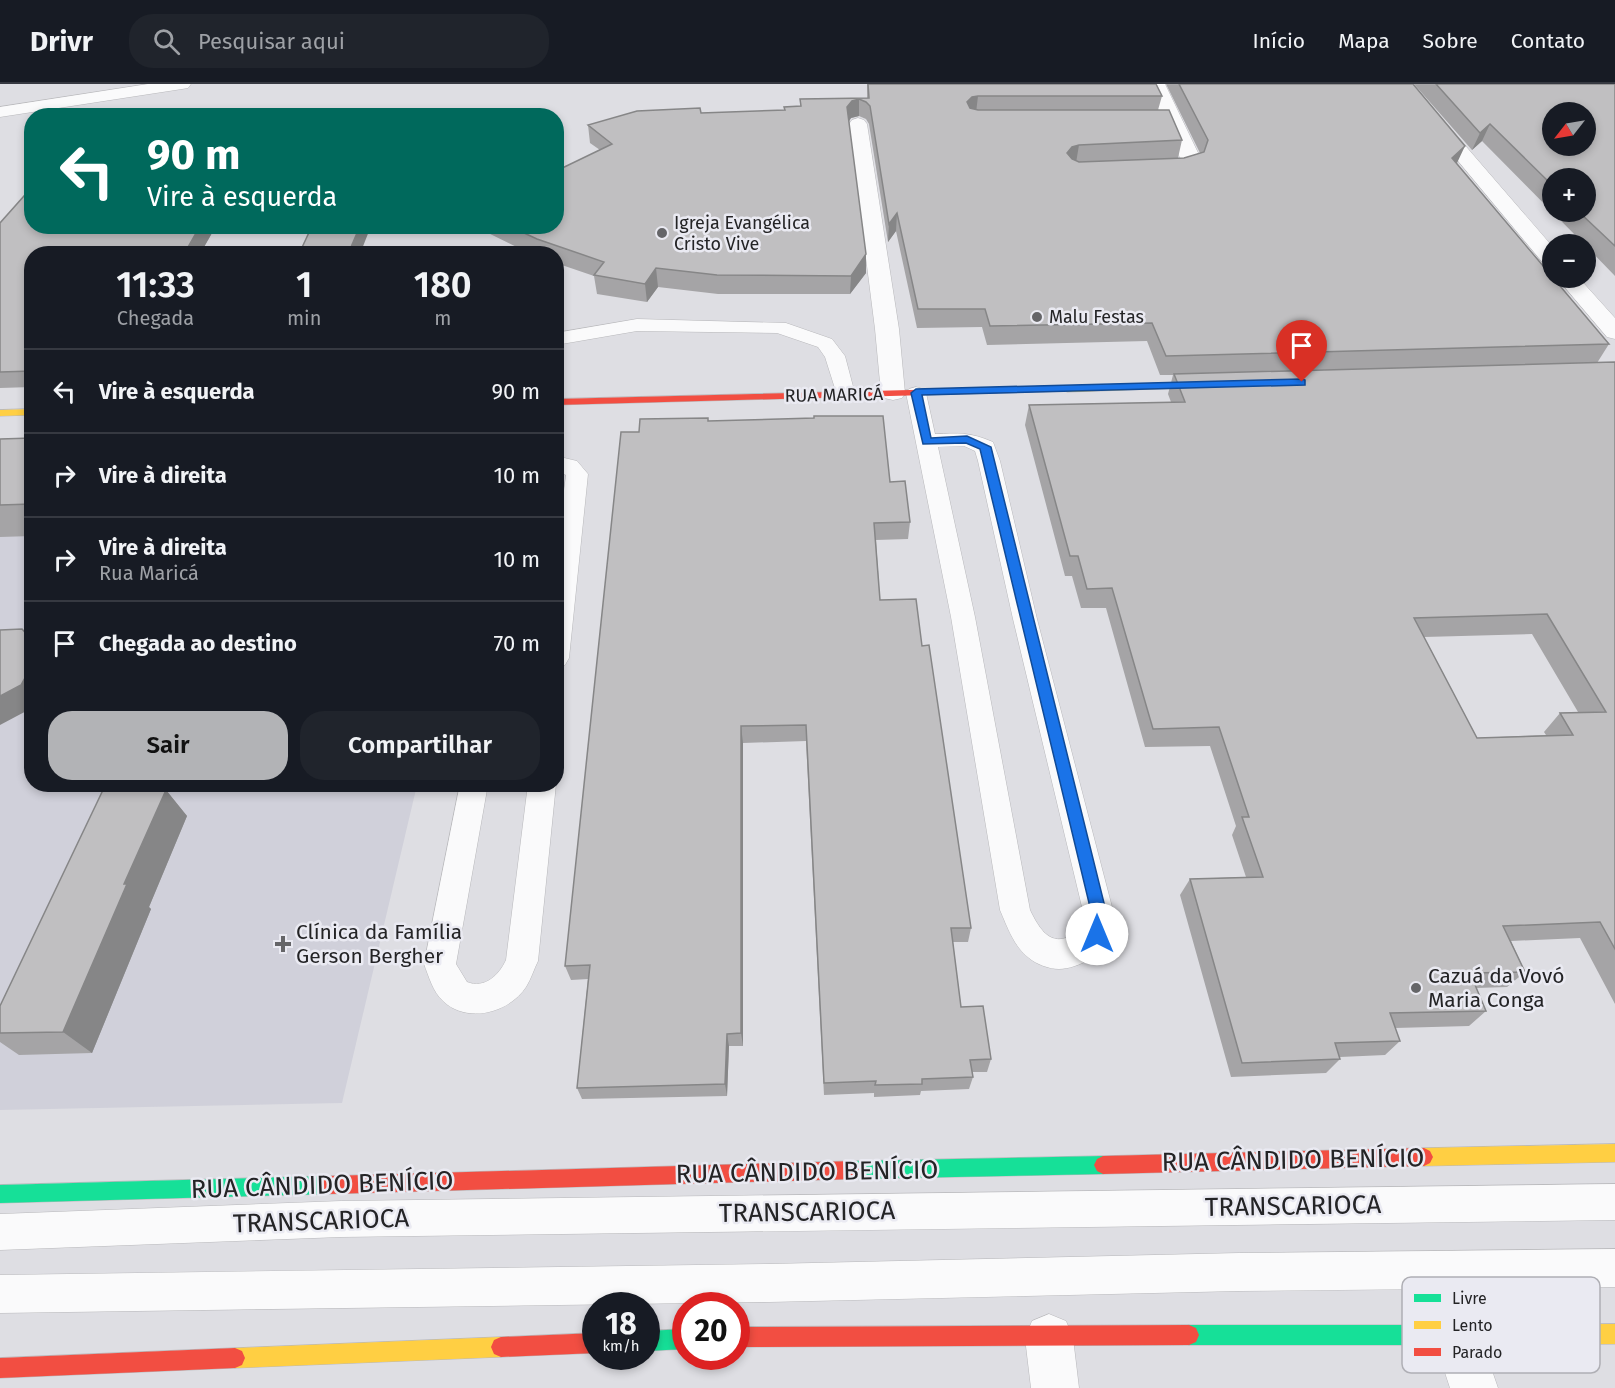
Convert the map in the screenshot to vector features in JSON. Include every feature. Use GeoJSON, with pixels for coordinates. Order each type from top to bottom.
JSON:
{"type":"FeatureCollection","features":[{"type":"Feature","properties":{"kind":"main road","name":"RUA MARICÁ"},"geometry":{"type":"LineString","coordinates":[[564,402],[1232,384]]}},
{"type":"Feature","properties":{"kind":"main road"},"geometry":{"type":"LineString","coordinates":[[0,413],[24,412]]}},
{"type":"Feature","properties":{"kind":"main road","name":"RUA CÂNDIDO BENÍCIO"},"geometry":{"type":"LineString","coordinates":[[0,1194],[742,1173],[1615,1153]]}},
{"type":"Feature","properties":{"kind":"main road"},"geometry":{"type":"LineString","coordinates":[[750,1337],[1049,1338],[1402,1335]]}},
{"type":"Feature","properties":{"kind":"main road"},"geometry":{"type":"LineString","coordinates":[[0,1368],[582,1344]]}},
{"type":"Feature","properties":{"kind":"street"},"geometry":{"type":"LineString","coordinates":[[26,108],[182,84]]}},
{"type":"Feature","properties":{"kind":"street"},"geometry":{"type":"LineString","coordinates":[[1133,169],[1179,167],[1191,163],[1156,84]]}},
{"type":"Feature","properties":{"kind":"street"},"geometry":{"type":"LineString","coordinates":[[1403,84],[1542,247]]}},
{"type":"Feature","properties":{"kind":"street"},"geometry":{"type":"LineString","coordinates":[[0,112],[24,108]]}},
{"type":"Feature","properties":{"kind":"street"},"geometry":{"type":"LineString","coordinates":[[1150,120],[1173,120]]}},
{"type":"Feature","properties":{"kind":"street"},"geometry":{"type":"LineString","coordinates":[[858,124],[886,329],[905,393]]}},
{"type":"Feature","properties":{"kind":"street"},"geometry":{"type":"LineString","coordinates":[[1577,288],[1615,332]]}},
{"type":"Feature","properties":{"kind":"street"},"geometry":{"type":"LineString","coordinates":[[1049,1338],[1055,1388]]}},
{"type":"Feature","properties":{"kind":"street"},"geometry":{"type":"LineString","coordinates":[[1469,1373],[1474,1388]]}},
{"type":"Feature","properties":{"kind":"lane"},"geometry":{"type":"LineString","coordinates":[[564,338],[637,325],[779,327],[825,343],[835,356],[845,394]]}},
{"type":"Feature","properties":{"kind":"lane"},"geometry":{"type":"LineString","coordinates":[[905,393],[926,441],[963,617],[1015,910],[1023,931],[1035,946],[1048,954],[1066,955],[1084,947],[1097,934],[1097,907],[1025,619],[989,461],[985,447],[974,441],[926,441]]}},
{"type":"Feature","properties":{"kind":"lane"},"geometry":{"type":"LineString","coordinates":[[564,465],[569,466],[577,474],[564,588]]}},
{"type":"Feature","properties":{"kind":"lane"},"geometry":{"type":"LineString","coordinates":[[472,792],[440,964],[449,987],[463,997],[480,1000],[497,994],[509,986],[517,977],[522,961],[541,792]]}},
{"type":"Feature","properties":{"kind":"lane","name":"TRANSCARIOCA"},"geometry":{"type":"LineString","coordinates":[[0,1232],[364,1219],[1615,1202]]}},
{"type":"Feature","properties":{"kind":"lane"},"geometry":{"type":"LineString","coordinates":[[0,1294],[769,1283],[1228,1272],[1615,1268]]}},
{"type":"Feature","properties":{"kind":"shaded area"},"geometry":{"type":"Polygon","coordinates":[[[24,442],[24,792],[415,792],[342,1103],[0,1110],[0,443],[24,442]]]}},
{"type":"Feature","properties":{"kind":"building"},"geometry":{"type":"Polygon","coordinates":[[[868,84],[1156,84],[1162,96],[978,96],[972,97],[967,102],[970,108],[978,110],[1169,110],[1182,140],[1079,145],[1072,147],[1067,153],[1079,162],[1184,158],[1204,152],[1208,140],[1179,84],[1413,84],[1465,146],[1452,158],[1542,265],[1542,288],[1562,288],[1609,344],[1166,356],[1152,323],[990,326],[985,309],[918,309],[897,213],[889,224],[870,106],[859,99],[852,101],[847,107],[866,254],[851,276],[717,275],[656,268],[645,284],[594,275],[604,262],[526,234],[564,234],[564,167],[612,144],[588,125],[637,111],[700,108],[701,113],[785,110],[784,107],[801,106],[800,99],[869,98],[868,84]]]}},
{"type":"Feature","properties":{"kind":"building"},"geometry":{"type":"Polygon","coordinates":[[[1436,84],[1615,84],[1615,246],[1590,222],[1596,222],[1596,168],[1542,168],[1542,175],[1490,124],[1480,133],[1436,84]]]}},
{"type":"Feature","properties":{"kind":"building"},"geometry":{"type":"Polygon","coordinates":[[[24,196],[24,234],[195,234],[189,246],[24,246],[24,371],[0,372],[0,223],[24,196]]]}},
{"type":"Feature","properties":{"kind":"building"},"geometry":{"type":"Polygon","coordinates":[[[308,234],[357,234],[351,246],[303,246],[308,234]]]}},
{"type":"Feature","properties":{"kind":"building"},"geometry":{"type":"Polygon","coordinates":[[[1615,362],[1615,949],[1600,922],[1503,926],[1525,972],[1470,973],[1486,1011],[1390,1013],[1400,1041],[1335,1043],[1340,1059],[1242,1063],[1190,879],[1263,877],[1242,817],[1249,817],[1219,727],[1153,729],[1112,588],[1087,589],[1078,556],[1070,556],[1029,405],[1185,402],[1174,374],[1615,362]],[[1547,614],[1414,618],[1477,738],[1573,735],[1560,713],[1606,712],[1547,614]]]}},
{"type":"Feature","properties":{"kind":"building"},"geometry":{"type":"Polygon","coordinates":[[[814,416],[883,416],[890,482],[905,481],[910,522],[874,523],[880,600],[916,599],[922,646],[929,645],[971,928],[951,928],[961,1007],[983,1006],[991,1059],[970,1060],[973,1077],[922,1079],[922,1084],[875,1085],[876,1081],[824,1083],[806,725],[741,726],[741,1033],[727,1034],[725,1084],[577,1088],[590,965],[565,966],[621,432],[639,432],[640,419],[708,418],[708,421],[814,418],[814,416]]]}},
{"type":"Feature","properties":{"kind":"building"},"geometry":{"type":"Polygon","coordinates":[[[24,438],[24,504],[0,505],[0,439],[24,438]]]}},
{"type":"Feature","properties":{"kind":"building"},"geometry":{"type":"Polygon","coordinates":[[[22,629],[24,631],[24,680],[21,685],[0,696],[0,630],[22,629]]]}},
{"type":"Feature","properties":{"kind":"building"},"geometry":{"type":"Polygon","coordinates":[[[102,792],[165,792],[124,884],[127,884],[63,1032],[0,1033],[0,1006],[102,792]]]}},
{"type":"Feature","properties":{"kind":"traffic: fast"},"geometry":{"type":"LineString","coordinates":[[854,1170],[1103,1165]]}},
{"type":"Feature","properties":{"kind":"traffic: fast"},"geometry":{"type":"LineString","coordinates":[[0,1194],[329,1185]]}},
{"type":"Feature","properties":{"kind":"traffic: fast"},"geometry":{"type":"LineString","coordinates":[[1189,1335],[1402,1335]]}},
{"type":"Feature","properties":{"kind":"traffic: fast"},"geometry":{"type":"LineString","coordinates":[[660,1340],[672,1340]]}},
{"type":"Feature","properties":{"kind":"traffic: slow"},"geometry":{"type":"LineString","coordinates":[[1067,389],[1214,385]]}},
{"type":"Feature","properties":{"kind":"traffic: slow"},"geometry":{"type":"LineString","coordinates":[[0,413],[24,412]]}},
{"type":"Feature","properties":{"kind":"traffic: slow"},"geometry":{"type":"LineString","coordinates":[[1424,1157],[1615,1153]]}},
{"type":"Feature","properties":{"kind":"traffic: slow"},"geometry":{"type":"LineString","coordinates":[[1600,1334],[1615,1334]]}},
{"type":"Feature","properties":{"kind":"traffic: slow"},"geometry":{"type":"LineString","coordinates":[[235,1358],[501,1347]]}},
{"type":"Feature","properties":{"kind":"traffic: jam"},"geometry":{"type":"LineString","coordinates":[[564,402],[1067,389]]}},
{"type":"Feature","properties":{"kind":"traffic: jam"},"geometry":{"type":"LineString","coordinates":[[1103,1165],[1424,1157]]}},
{"type":"Feature","properties":{"kind":"traffic: jam"},"geometry":{"type":"LineString","coordinates":[[329,1185],[854,1170]]}},
{"type":"Feature","properties":{"kind":"traffic: jam"},"geometry":{"type":"LineString","coordinates":[[750,1337],[1189,1335]]}},
{"type":"Feature","properties":{"kind":"traffic: jam"},"geometry":{"type":"LineString","coordinates":[[501,1347],[582,1344]]}},
{"type":"Feature","properties":{"kind":"traffic: jam"},"geometry":{"type":"LineString","coordinates":[[0,1368],[235,1358]]}},
{"type":"Feature","properties":{"kind":"place","name":"Igreja Evangélica Cristo Vive"},"geometry":{"type":"Point","coordinates":[662,233]}},
{"type":"Feature","properties":{"kind":"place","name":"Malu Festas"},"geometry":{"type":"Point","coordinates":[1037,317]}},
{"type":"Feature","properties":{"kind":"place","name":"Clínica da Família Gerson Bergher"},"geometry":{"type":"Point","coordinates":[283,944]}},
{"type":"Feature","properties":{"kind":"place","name":"Cazuá da Vovó Maria Conga"},"geometry":{"type":"Point","coordinates":[1416,988]}},
{"type":"Feature","properties":{"kind":"route"},"geometry":{"type":"LineString","coordinates":[[1097,934],[1097,907],[1025,619],[985,447],[967,440],[926,441],[916,393],[1302,382]]}}]}
